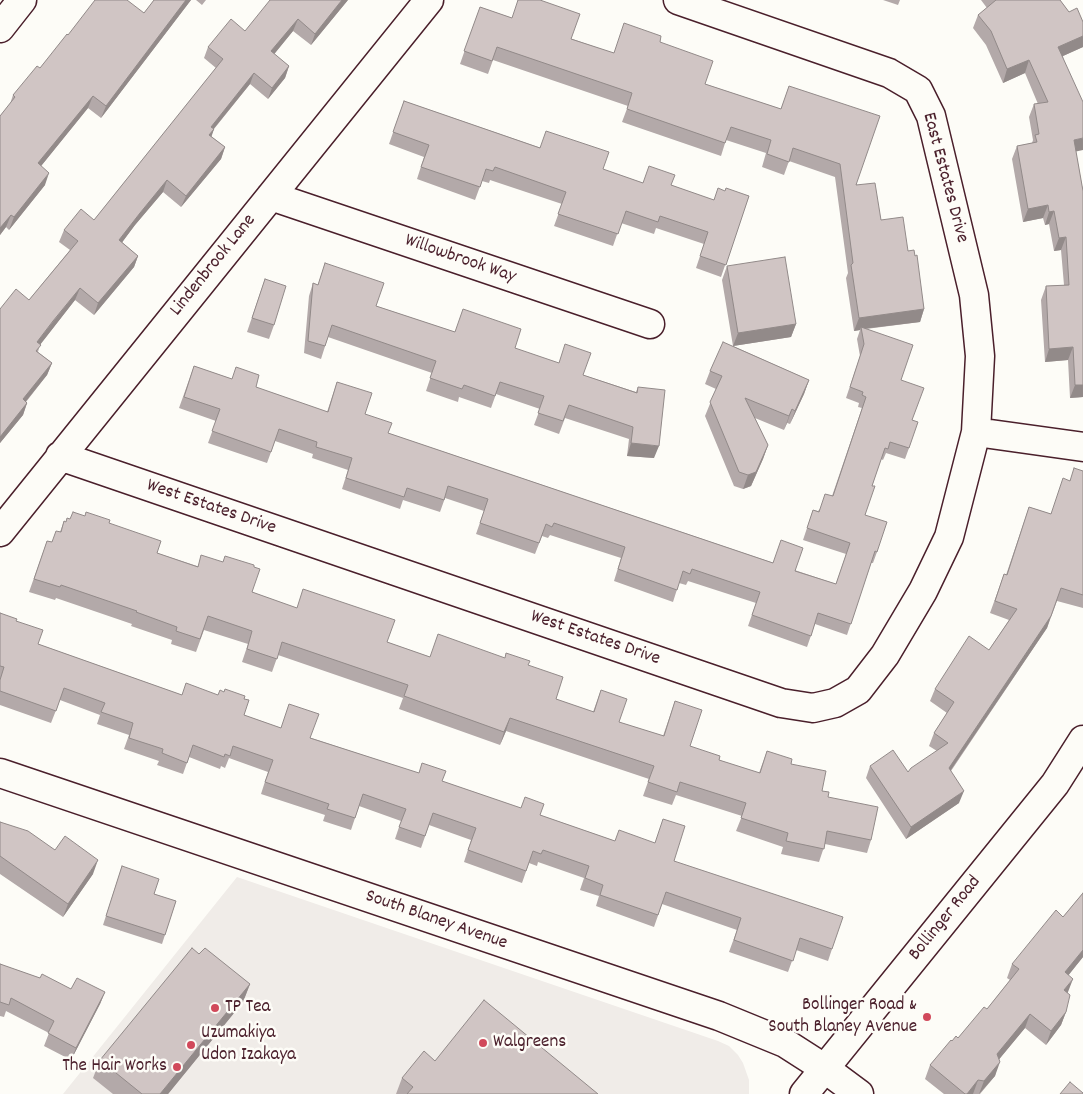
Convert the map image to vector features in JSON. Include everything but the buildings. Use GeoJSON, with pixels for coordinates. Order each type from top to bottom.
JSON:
{"type":"FeatureCollection","features":[{"type":"Feature","properties":{"kind":"street"},"geometry":{"type":"LineString","coordinates":[[0,28],[22,0]]}},
{"type":"Feature","properties":{"kind":"street","name":"Lindenbrook Lane"},"geometry":{"type":"LineString","coordinates":[[0,532],[429,0]]}},
{"type":"Feature","properties":{"kind":"street","name":"East Estates Drive"},"geometry":{"type":"LineString","coordinates":[[678,0],[889,73],[918,90],[931,116],[974,295],[980,356],[976,432]]}},
{"type":"Feature","properties":{"kind":"street","name":"Willowbrook Way"},"geometry":{"type":"LineString","coordinates":[[271,196],[650,324]]}},
{"type":"Feature","properties":{"kind":"street"},"geometry":{"type":"LineString","coordinates":[[976,432],[1083,447]]}},
{"type":"Feature","properties":{"kind":"street","name":"West Estates Drive"},"geometry":{"type":"LineString","coordinates":[[60,456],[781,703],[813,708],[835,704],[858,690],[890,647],[923,591],[949,537],[976,432]]}},
{"type":"Feature","properties":{"kind":"street","name":"Bollinger Road"},"geometry":{"type":"LineString","coordinates":[[804,1094],[1055,784],[1083,740]]}},
{"type":"Feature","properties":{"kind":"street","name":"South Blaney Avenue"},"geometry":{"type":"LineString","coordinates":[[0,773],[720,1016],[785,1043],[860,1094]]}},
{"type":"Feature","properties":{"kind":"shaded area"},"geometry":{"type":"Polygon","coordinates":[[[237,877],[718,1041],[729,1046],[743,1063],[749,1080],[749,1094],[63,1094],[237,877]]]}},
{"type":"Feature","properties":{"kind":"place","name":"TP Tea"},"geometry":{"type":"Point","coordinates":[215,1008]}},
{"type":"Feature","properties":{"kind":"place","name":"Bollinger Road & South Blaney Avenue"},"geometry":{"type":"Point","coordinates":[927,1017]}},
{"type":"Feature","properties":{"kind":"place","name":"Walgreens"},"geometry":{"type":"Point","coordinates":[483,1043]}},
{"type":"Feature","properties":{"kind":"place","name":"Uzumakiya Udon Izakaya"},"geometry":{"type":"Point","coordinates":[191,1045]}},
{"type":"Feature","properties":{"kind":"place","name":"The Hair Works"},"geometry":{"type":"Point","coordinates":[177,1067]}}]}
